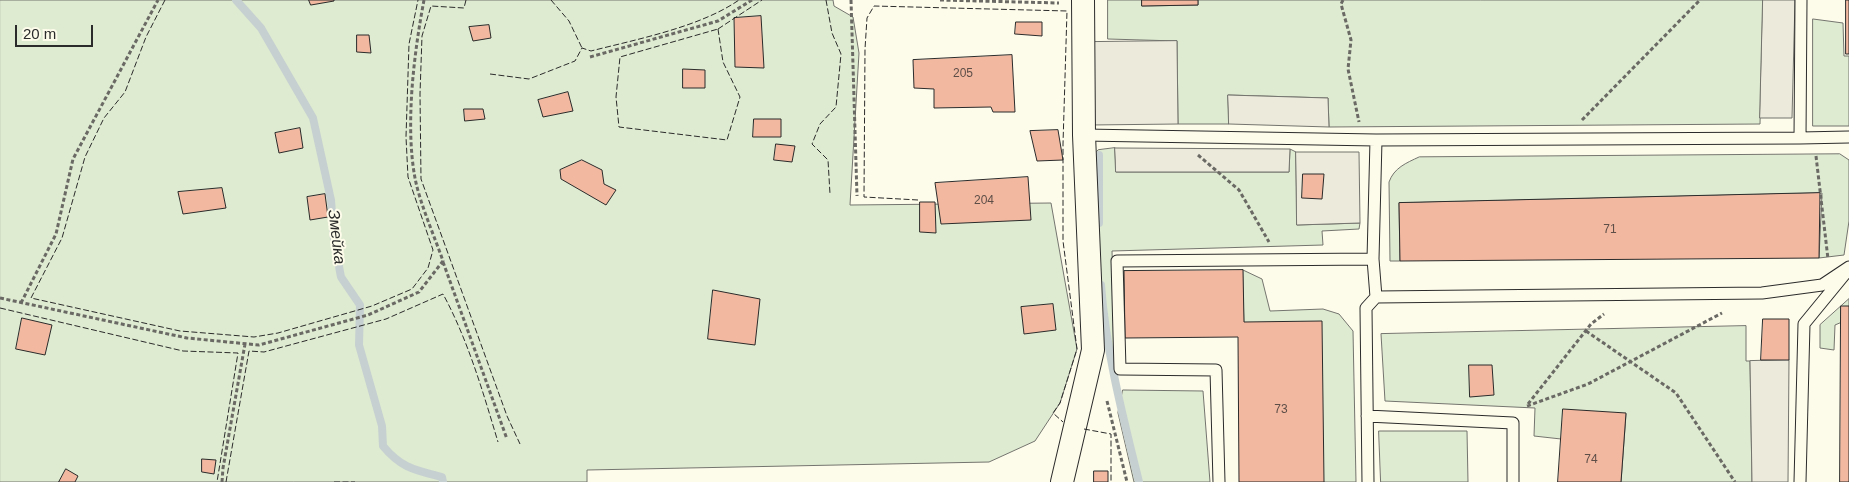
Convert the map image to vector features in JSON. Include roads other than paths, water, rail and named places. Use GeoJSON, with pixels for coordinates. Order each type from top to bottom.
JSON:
{"type":"FeatureCollection","features":[{"type":"Feature","properties":{"kind":"street"},"geometry":{"type":"LineString","coordinates":[[1062,482],[1093,350],[1084,134],[1083,2]]}},
{"type":"Feature","properties":{"kind":"lane"},"geometry":{"type":"LineString","coordinates":[[1800,138],[1801,0]]}},
{"type":"Feature","properties":{"kind":"lane"},"geometry":{"type":"LineString","coordinates":[[1084,134],[1363,140],[1849,137]]}},
{"type":"Feature","properties":{"kind":"lane"},"geometry":{"type":"LineString","coordinates":[[1368,482],[1366,308],[1376,297],[1373,259],[1376,140]]}},
{"type":"Feature","properties":{"kind":"lane"},"geometry":{"type":"LineString","coordinates":[[1219,482],[1216,370],[1120,369],[1117,261],[1278,258],[1373,259]]}},
{"type":"Feature","properties":{"kind":"lane"},"geometry":{"type":"LineString","coordinates":[[1376,297],[1762,293],[1822,285],[1849,268]]}},
{"type":"Feature","properties":{"kind":"lane"},"geometry":{"type":"LineString","coordinates":[[1800,482],[1804,324],[1849,268]]}},
{"type":"Feature","properties":{"kind":"lane"},"geometry":{"type":"LineString","coordinates":[[1367,416],[1513,423],[1513,482]]}},
{"type":"Feature","properties":{"kind":"waterway","name":"Змейка"},"geometry":{"type":"LineString","coordinates":[[236,0],[261,28],[313,118],[331,200],[334,240],[341,277],[360,305],[359,345],[382,426],[383,446],[402,464],[442,477],[443,482]]}},
{"type":"Feature","properties":{"kind":"waterway"},"geometry":{"type":"LineString","coordinates":[[1099,155],[1099,223]]}},
{"type":"Feature","properties":{"kind":"waterway"},"geometry":{"type":"LineString","coordinates":[[1101,285],[1111,360],[1139,482]]}}]}
